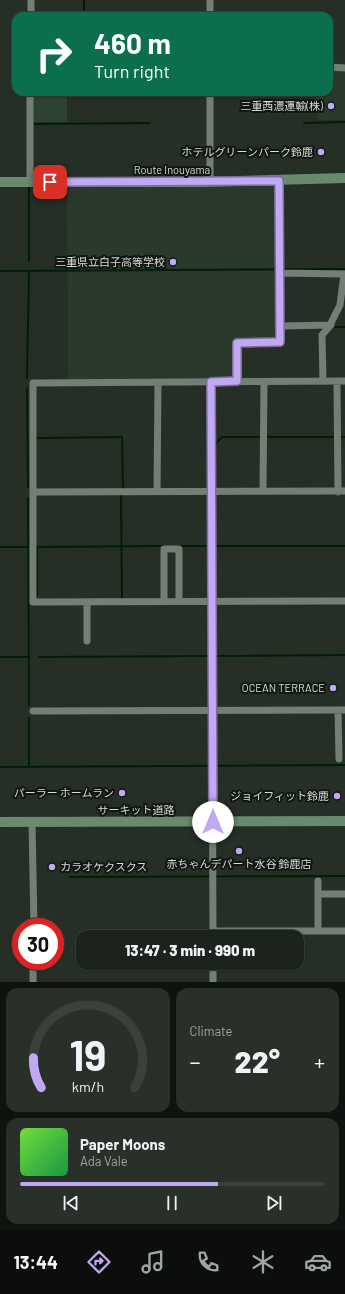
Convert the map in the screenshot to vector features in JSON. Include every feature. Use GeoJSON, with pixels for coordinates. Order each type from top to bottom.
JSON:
{"type":"FeatureCollection","features":[{"type":"Feature","properties":{"kind":"main road","name":"Route Inouyama"},"geometry":{"type":"LineString","coordinates":[[0,182],[210,182],[345,178]]}},
{"type":"Feature","properties":{"kind":"main road","name":"サーキット道路"},"geometry":{"type":"LineString","coordinates":[[0,822],[213,822],[345,820]]}},
{"type":"Feature","properties":{"kind":"street"},"geometry":{"type":"LineString","coordinates":[[30,12],[31,0]]}},
{"type":"Feature","properties":{"kind":"street"},"geometry":{"type":"LineString","coordinates":[[210,0],[210,12]]}},
{"type":"Feature","properties":{"kind":"street"},"geometry":{"type":"LineString","coordinates":[[333,67],[345,68]]}},
{"type":"Feature","properties":{"kind":"street"},"geometry":{"type":"LineString","coordinates":[[30,96],[30,182]]}},
{"type":"Feature","properties":{"kind":"street"},"geometry":{"type":"LineString","coordinates":[[210,96],[210,182]]}},
{"type":"Feature","properties":{"kind":"street"},"geometry":{"type":"LineString","coordinates":[[237,381],[237,343],[280,342],[279,181]]}},
{"type":"Feature","properties":{"kind":"street"},"geometry":{"type":"LineString","coordinates":[[280,273],[344,274],[340,305],[331,325],[322,336],[323,381]]}},
{"type":"Feature","properties":{"kind":"street"},"geometry":{"type":"LineString","coordinates":[[281,326],[331,325]]}},
{"type":"Feature","properties":{"kind":"street"},"geometry":{"type":"LineString","coordinates":[[33,492],[341,491],[337,436],[337,381]]}},
{"type":"Feature","properties":{"kind":"street"},"geometry":{"type":"LineString","coordinates":[[345,381],[32,383],[33,602],[345,601]]}},
{"type":"Feature","properties":{"kind":"street"},"geometry":{"type":"LineString","coordinates":[[157,492],[158,382]]}},
{"type":"Feature","properties":{"kind":"street"},"geometry":{"type":"LineString","coordinates":[[211,382],[213,930]]}},
{"type":"Feature","properties":{"kind":"street"},"geometry":{"type":"LineString","coordinates":[[264,382],[264,491]]}},
{"type":"Feature","properties":{"kind":"street"},"geometry":{"type":"LineString","coordinates":[[164,601],[164,549],[179,549],[179,601]]}},
{"type":"Feature","properties":{"kind":"street"},"geometry":{"type":"LineString","coordinates":[[87,602],[87,641]]}},
{"type":"Feature","properties":{"kind":"street"},"geometry":{"type":"LineString","coordinates":[[33,711],[342,710],[339,759]]}},
{"type":"Feature","properties":{"kind":"street"},"geometry":{"type":"LineString","coordinates":[[32,822],[34,918]]}},
{"type":"Feature","properties":{"kind":"street"},"geometry":{"type":"LineString","coordinates":[[318,881],[318,931]]}},
{"type":"Feature","properties":{"kind":"street"},"geometry":{"type":"LineString","coordinates":[[318,894],[345,894]]}},
{"type":"Feature","properties":{"kind":"street"},"geometry":{"type":"LineString","coordinates":[[304,931],[345,931]]}},
{"type":"Feature","properties":{"kind":"street"},"geometry":{"type":"LineString","coordinates":[[33,970],[33,982]]}},
{"type":"Feature","properties":{"kind":"street"},"geometry":{"type":"LineString","coordinates":[[213,970],[213,982]]}},
{"type":"Feature","properties":{"kind":"shaded area","name":"三重西濃運輸(株)"},"geometry":{"type":"Polygon","coordinates":[[[333,70],[345,70],[345,120],[317,120],[317,96],[333,96],[333,70]]]}},
{"type":"Feature","properties":{"kind":"shaded area"},"geometry":{"type":"Polygon","coordinates":[[[31,96],[67,96],[67,122],[32,122],[31,96]]]}},
{"type":"Feature","properties":{"kind":"shaded area","name":"三重県立白子高等学校"},"geometry":{"type":"Polygon","coordinates":[[[67,186],[277,186],[279,338],[276,340],[235,340],[235,377],[232,379],[68,379],[67,186]]]}},
{"type":"Feature","properties":{"kind":"waterway"},"geometry":{"type":"LineString","coordinates":[[84,0],[84,12]]}},
{"type":"Feature","properties":{"kind":"waterway"},"geometry":{"type":"LineString","coordinates":[[304,123],[345,122]]}},
{"type":"Feature","properties":{"kind":"waterway"},"geometry":{"type":"LineString","coordinates":[[32,124],[150,123]]}},
{"type":"Feature","properties":{"kind":"waterway"},"geometry":{"type":"LineString","coordinates":[[29,186],[29,261]]}},
{"type":"Feature","properties":{"kind":"waterway"},"geometry":{"type":"LineString","coordinates":[[0,271],[345,269]]}},
{"type":"Feature","properties":{"kind":"waterway"},"geometry":{"type":"LineString","coordinates":[[27,378],[29,271]]}},
{"type":"Feature","properties":{"kind":"waterway"},"geometry":{"type":"LineString","coordinates":[[332,327],[345,327]]}},
{"type":"Feature","properties":{"kind":"waterway"},"geometry":{"type":"LineString","coordinates":[[27,389],[28,487]]}},
{"type":"Feature","properties":{"kind":"waterway"},"geometry":{"type":"LineString","coordinates":[[37,438],[122,437],[123,489]]}},
{"type":"Feature","properties":{"kind":"waterway"},"geometry":{"type":"LineString","coordinates":[[214,445],[222,437],[260,437]]}},
{"type":"Feature","properties":{"kind":"waterway"},"geometry":{"type":"LineString","coordinates":[[267,437],[336,437]]}},
{"type":"Feature","properties":{"kind":"waterway"},"geometry":{"type":"LineString","coordinates":[[340,437],[345,437]]}},
{"type":"Feature","properties":{"kind":"waterway"},"geometry":{"type":"LineString","coordinates":[[121,495],[122,599]]}},
{"type":"Feature","properties":{"kind":"waterway"},"geometry":{"type":"LineString","coordinates":[[28,498],[29,705]]}},
{"type":"Feature","properties":{"kind":"waterway"},"geometry":{"type":"LineString","coordinates":[[37,596],[37,547],[164,546]]}},
{"type":"Feature","properties":{"kind":"waterway"},"geometry":{"type":"LineString","coordinates":[[178,546],[210,546]]}},
{"type":"Feature","properties":{"kind":"waterway"},"geometry":{"type":"LineString","coordinates":[[214,546],[345,546]]}},
{"type":"Feature","properties":{"kind":"waterway"},"geometry":{"type":"LineString","coordinates":[[0,547],[28,547]]}},
{"type":"Feature","properties":{"kind":"waterway"},"geometry":{"type":"LineString","coordinates":[[214,656],[345,655]]}},
{"type":"Feature","properties":{"kind":"waterway"},"geometry":{"type":"LineString","coordinates":[[39,657],[209,656]]}},
{"type":"Feature","properties":{"kind":"waterway"},"geometry":{"type":"LineString","coordinates":[[0,657],[29,657]]}},
{"type":"Feature","properties":{"kind":"waterway"},"geometry":{"type":"LineString","coordinates":[[29,718],[29,767]]}},
{"type":"Feature","properties":{"kind":"waterway"},"geometry":{"type":"LineString","coordinates":[[0,767],[345,765]]}},
{"type":"Feature","properties":{"kind":"waterway"},"geometry":{"type":"LineString","coordinates":[[69,877],[345,876]]}},
{"type":"Feature","properties":{"kind":"place","name":"三重西濃運輸(株)"},"geometry":{"type":"Point","coordinates":[331,106]}},
{"type":"Feature","properties":{"kind":"place","name":"ホテルグリーンパーク鈴鹿"},"geometry":{"type":"Point","coordinates":[321,152]}},
{"type":"Feature","properties":{"kind":"place","name":"三重県立白子高等学校"},"geometry":{"type":"Point","coordinates":[173,262]}},
{"type":"Feature","properties":{"kind":"place","name":"OCEAN TERRACE"},"geometry":{"type":"Point","coordinates":[333,688]}},
{"type":"Feature","properties":{"kind":"place","name":"パーラー ホームラン"},"geometry":{"type":"Point","coordinates":[122,793]}},
{"type":"Feature","properties":{"kind":"place","name":"ジョイフィット鈴鹿"},"geometry":{"type":"Point","coordinates":[337,796]}},
{"type":"Feature","properties":{"kind":"place","name":"赤ちゃんデパート水谷 鈴鹿店"},"geometry":{"type":"Point","coordinates":[239,851]}},
{"type":"Feature","properties":{"kind":"place","name":"カラオケクスクス"},"geometry":{"type":"Point","coordinates":[52,867]}},
{"type":"Feature","properties":{"kind":"route"},"geometry":{"type":"LineString","coordinates":[[50,182],[279,181],[280,342],[237,343],[237,381],[211,382],[213,822]]}}]}
